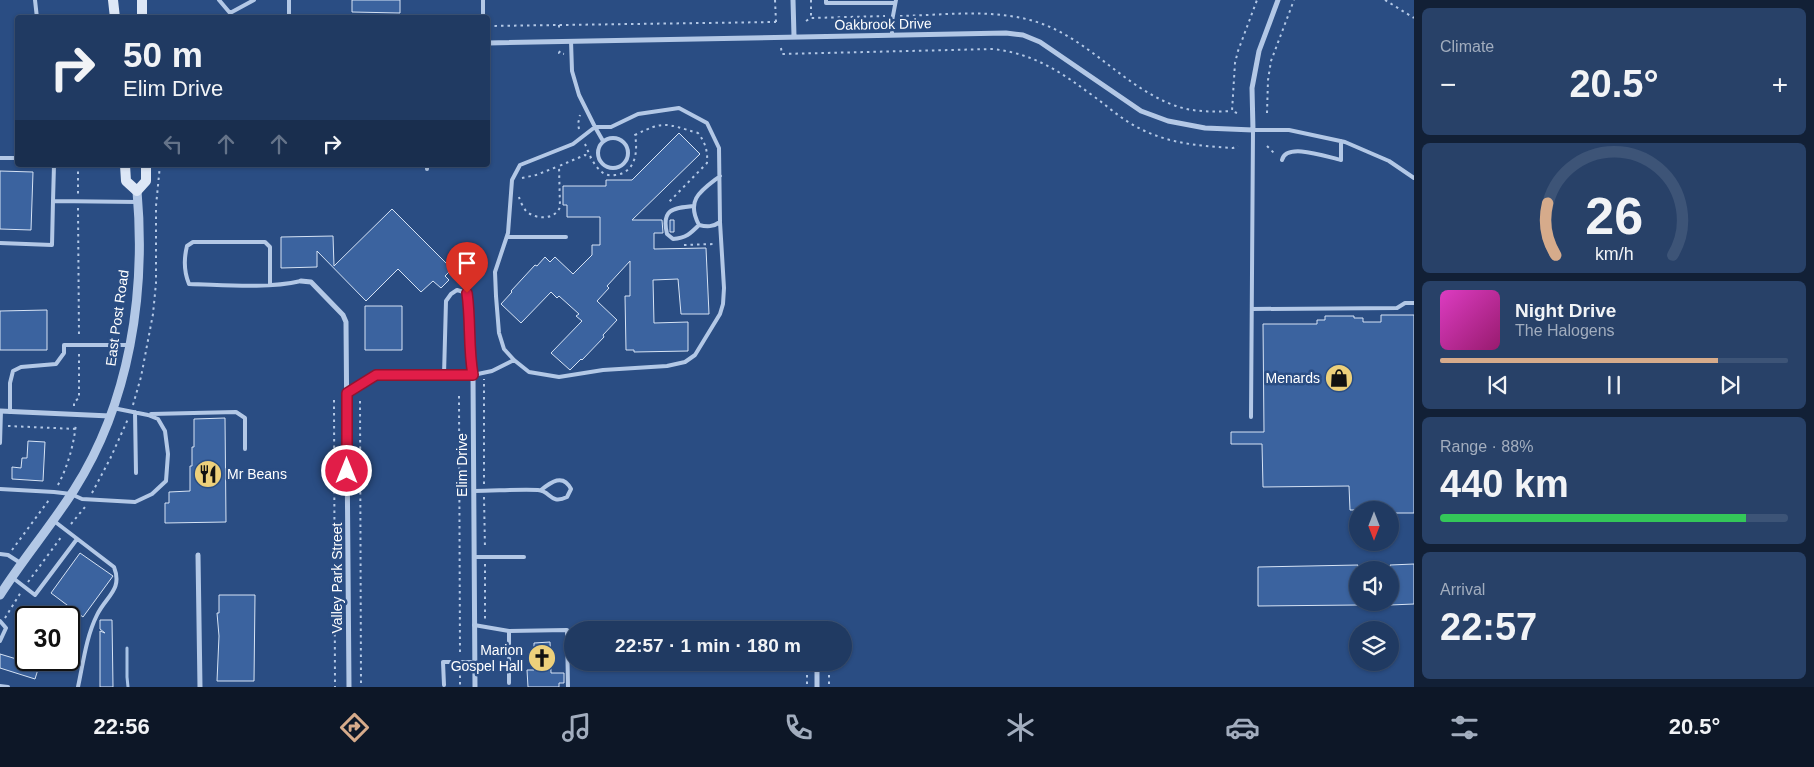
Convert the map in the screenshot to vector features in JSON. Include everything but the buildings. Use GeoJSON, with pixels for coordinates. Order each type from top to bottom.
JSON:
{"type":"FeatureCollection","features":[{"type":"Feature","properties":{"kind":"main road"},"geometry":{"type":"LineString","coordinates":[[113,0],[114,15]]}},
{"type":"Feature","properties":{"kind":"main road"},"geometry":{"type":"LineString","coordinates":[[142,0],[142,15]]}},
{"type":"Feature","properties":{"kind":"main road","name":"East Post Road"},"geometry":{"type":"LineString","coordinates":[[125,167],[126,181],[137,197],[146,181],[146,167]]}},
{"type":"Feature","properties":{"kind":"street"},"geometry":{"type":"LineString","coordinates":[[793,0],[794,36]]}},
{"type":"Feature","properties":{"kind":"street"},"geometry":{"type":"LineString","coordinates":[[1253,130],[1252,88],[1259,51],[1278,0]]}},
{"type":"Feature","properties":{"kind":"street","name":"Oakbrook Drive"},"geometry":{"type":"LineString","coordinates":[[490,43],[1006,33],[1023,35],[1040,42],[1141,111],[1168,121],[1205,128],[1253,130]]}},
{"type":"Feature","properties":{"kind":"street","name":"East Post Road"},"geometry":{"type":"LineString","coordinates":[[0,595],[71,494],[95,453],[111,412],[126,366],[135,310],[140,252],[137,197]]}},
{"type":"Feature","properties":{"kind":"street","name":"Valley Park Street"},"geometry":{"type":"LineString","coordinates":[[301,281],[311,282],[343,315],[346,322],[349,687]]}},
{"type":"Feature","properties":{"kind":"street"},"geometry":{"type":"LineString","coordinates":[[347,393],[376,375],[473,375]]}},
{"type":"Feature","properties":{"kind":"street","name":"Elim Drive"},"geometry":{"type":"LineString","coordinates":[[473,375],[475,687]]}},
{"type":"Feature","properties":{"kind":"street"},"geometry":{"type":"LineString","coordinates":[[0,411],[75,414],[111,412]]}},
{"type":"Feature","properties":{"kind":"street"},"geometry":{"type":"LineString","coordinates":[[198,556],[200,687]]}},
{"type":"Feature","properties":{"kind":"street"},"geometry":{"type":"LineString","coordinates":[[817,671],[817,687]]}},
{"type":"Feature","properties":{"kind":"lane"},"geometry":{"type":"LineString","coordinates":[[35,0],[37,15]]}},
{"type":"Feature","properties":{"kind":"lane"},"geometry":{"type":"LineString","coordinates":[[219,0],[231,15],[254,0]]}},
{"type":"Feature","properties":{"kind":"lane"},"geometry":{"type":"LineString","coordinates":[[289,0],[289,15]]}},
{"type":"Feature","properties":{"kind":"lane"},"geometry":{"type":"LineString","coordinates":[[483,0],[483,15]]}},
{"type":"Feature","properties":{"kind":"lane"},"geometry":{"type":"LineString","coordinates":[[826,0],[826,3],[896,2],[892,35]]}},
{"type":"Feature","properties":{"kind":"lane"},"geometry":{"type":"LineString","coordinates":[[571,42],[574,79],[594,127],[603,141]]}},
{"type":"Feature","properties":{"kind":"lane"},"geometry":{"type":"LineString","coordinates":[[679,108],[707,123],[719,148],[723,304],[720,314],[702,345],[695,355],[685,362],[667,366],[603,370],[559,377],[529,372],[504,349],[499,333],[495,272],[506,237],[512,180],[520,165],[573,144],[594,127],[611,127],[638,114],[679,108]]}},
{"type":"Feature","properties":{"kind":"lane"},"geometry":{"type":"LineString","coordinates":[[1251,417],[1253,130],[1289,130],[1341,141],[1389,161],[1414,178]]}},
{"type":"Feature","properties":{"kind":"lane"},"geometry":{"type":"LineString","coordinates":[[613,138],[625,145],[627,155],[622,164],[609,167],[601,162],[598,149],[603,141],[613,138]]}},
{"type":"Feature","properties":{"kind":"lane"},"geometry":{"type":"LineString","coordinates":[[1282,160],[1287,152],[1295,150],[1341,160],[1341,141]]}},
{"type":"Feature","properties":{"kind":"lane"},"geometry":{"type":"LineString","coordinates":[[0,158],[15,158]]}},
{"type":"Feature","properties":{"kind":"lane"},"geometry":{"type":"LineString","coordinates":[[0,243],[52,245],[54,167]]}},
{"type":"Feature","properties":{"kind":"lane"},"geometry":{"type":"LineString","coordinates":[[699,225],[694,212],[695,199],[697,195],[720,176]]}},
{"type":"Feature","properties":{"kind":"lane"},"geometry":{"type":"LineString","coordinates":[[53,201],[137,197]]}},
{"type":"Feature","properties":{"kind":"lane"},"geometry":{"type":"LineString","coordinates":[[694,206],[677,208],[668,212],[665,224],[667,234],[673,239],[683,238],[688,236],[699,225]]}},
{"type":"Feature","properties":{"kind":"lane"},"geometry":{"type":"LineString","coordinates":[[699,225],[713,226],[720,222]]}},
{"type":"Feature","properties":{"kind":"lane"},"geometry":{"type":"LineString","coordinates":[[506,237],[566,236]]}},
{"type":"Feature","properties":{"kind":"lane"},"geometry":{"type":"LineString","coordinates":[[270,285],[270,247],[265,242],[193,242],[187,246],[185,256],[186,278],[189,284],[270,285],[301,281]]}},
{"type":"Feature","properties":{"kind":"lane"},"geometry":{"type":"LineString","coordinates":[[444,375],[446,301],[457,290],[467,293],[469,307],[469,352],[473,375],[504,366],[514,360]]}},
{"type":"Feature","properties":{"kind":"lane"},"geometry":{"type":"LineString","coordinates":[[1252,309],[1397,308],[1405,303],[1414,303]]}},
{"type":"Feature","properties":{"kind":"lane"},"geometry":{"type":"LineString","coordinates":[[10,412],[10,383],[13,371],[21,367],[56,364],[64,354],[64,345],[130,345]]}},
{"type":"Feature","properties":{"kind":"lane"},"geometry":{"type":"LineString","coordinates":[[0,411],[0,443]]}},
{"type":"Feature","properties":{"kind":"lane"},"geometry":{"type":"LineString","coordinates":[[111,412],[148,414],[236,412],[244,418],[245,449]]}},
{"type":"Feature","properties":{"kind":"lane"},"geometry":{"type":"LineString","coordinates":[[134,412],[136,473]]}},
{"type":"Feature","properties":{"kind":"lane"},"geometry":{"type":"LineString","coordinates":[[0,489],[54,492],[71,494],[82,499],[135,502],[152,494],[166,481],[168,454],[165,432],[158,419],[148,414]]}},
{"type":"Feature","properties":{"kind":"lane"},"geometry":{"type":"LineString","coordinates":[[474,491],[541,490],[558,479],[567,483],[571,489],[567,496],[558,500],[553,499],[541,490]]}},
{"type":"Feature","properties":{"kind":"lane"},"geometry":{"type":"LineString","coordinates":[[52,520],[114,567],[118,576],[115,588],[98,613],[92,626],[78,687]]}},
{"type":"Feature","properties":{"kind":"lane"},"geometry":{"type":"LineString","coordinates":[[12,577],[35,595],[77,539]]}},
{"type":"Feature","properties":{"kind":"lane"},"geometry":{"type":"LineString","coordinates":[[0,554],[22,564]]}},
{"type":"Feature","properties":{"kind":"lane"},"geometry":{"type":"LineString","coordinates":[[474,558],[524,557]]}},
{"type":"Feature","properties":{"kind":"lane"},"geometry":{"type":"LineString","coordinates":[[0,621],[6,628],[0,641]]}},
{"type":"Feature","properties":{"kind":"lane"},"geometry":{"type":"LineString","coordinates":[[474,625],[509,631],[567,630],[568,687]]}},
{"type":"Feature","properties":{"kind":"lane"},"geometry":{"type":"LineString","coordinates":[[509,631],[509,683]]}},
{"type":"Feature","properties":{"kind":"lane"},"geometry":{"type":"LineString","coordinates":[[444,685],[443,662],[474,662]]}},
{"type":"Feature","properties":{"kind":"lane"},"geometry":{"type":"LineString","coordinates":[[0,686],[8,687]]}},
{"type":"Feature","properties":{"kind":"path"},"geometry":{"type":"LineString","coordinates":[[776,0],[776,22]]}},
{"type":"Feature","properties":{"kind":"path"},"geometry":{"type":"LineString","coordinates":[[811,0],[812,18]]}},
{"type":"Feature","properties":{"kind":"path"},"geometry":{"type":"LineString","coordinates":[[1232,111],[1235,63],[1256,0]]}},
{"type":"Feature","properties":{"kind":"path"},"geometry":{"type":"LineString","coordinates":[[1267,113],[1268,80],[1271,61],[1294,0]]}},
{"type":"Feature","properties":{"kind":"path"},"geometry":{"type":"LineString","coordinates":[[1385,0],[1414,18]]}},
{"type":"Feature","properties":{"kind":"path"},"geometry":{"type":"LineString","coordinates":[[806,21],[812,18],[992,14],[1021,18],[1060,32],[1077,42],[1140,88],[1177,106],[1202,111],[1232,111],[1238,113]]}},
{"type":"Feature","properties":{"kind":"path"},"geometry":{"type":"LineString","coordinates":[[490,26],[780,22]]}},
{"type":"Feature","properties":{"kind":"path"},"geometry":{"type":"LineString","coordinates":[[559,25],[560,31]]}},
{"type":"Feature","properties":{"kind":"path"},"geometry":{"type":"LineString","coordinates":[[781,48],[782,54],[1007,51],[1025,55],[1042,62],[1130,123],[1153,134],[1174,142],[1195,146],[1233,148],[1238,146]]}},
{"type":"Feature","properties":{"kind":"path"},"geometry":{"type":"LineString","coordinates":[[585,144],[591,158],[602,173],[617,175],[626,172],[635,158],[635,135],[656,125],[668,124],[698,133],[706,146],[707,163],[663,209]]}},
{"type":"Feature","properties":{"kind":"path"},"geometry":{"type":"LineString","coordinates":[[1268,146],[1282,160]]}},
{"type":"Feature","properties":{"kind":"path"},"geometry":{"type":"LineString","coordinates":[[522,178],[536,175],[585,155],[591,158]]}},
{"type":"Feature","properties":{"kind":"path"},"geometry":{"type":"LineString","coordinates":[[518,195],[526,210],[535,216],[552,217],[558,212],[560,207],[559,166]]}},
{"type":"Feature","properties":{"kind":"path"},"geometry":{"type":"LineString","coordinates":[[8,556],[54,492],[69,459],[76,429],[74,402],[79,398],[78,167]]}},
{"type":"Feature","properties":{"kind":"path"},"geometry":{"type":"LineString","coordinates":[[682,245],[714,244]]}},
{"type":"Feature","properties":{"kind":"path"},"geometry":{"type":"LineString","coordinates":[[484,372],[486,627]]}},
{"type":"Feature","properties":{"kind":"path"},"geometry":{"type":"LineString","coordinates":[[459,396],[460,687]]}},
{"type":"Feature","properties":{"kind":"path"},"geometry":{"type":"LineString","coordinates":[[334,400],[335,687]]}},
{"type":"Feature","properties":{"kind":"path"},"geometry":{"type":"LineString","coordinates":[[360,401],[361,687]]}},
{"type":"Feature","properties":{"kind":"path"},"geometry":{"type":"LineString","coordinates":[[1,425],[76,429]]}},
{"type":"Feature","properties":{"kind":"path"},"geometry":{"type":"LineString","coordinates":[[807,671],[807,687]]}},
{"type":"Feature","properties":{"kind":"path"},"geometry":{"type":"LineString","coordinates":[[829,671],[829,687]]}},
{"type":"Feature","properties":{"kind":"waterway"},"geometry":{"type":"LineString","coordinates":[[127,648],[128,687]]}},
{"type":"Feature","properties":{"kind":"place","name":"Menards"},"geometry":{"type":"Point","coordinates":[1339,378]}},
{"type":"Feature","properties":{"kind":"place","name":"Mr Beans"},"geometry":{"type":"Point","coordinates":[208,474]}},
{"type":"Feature","properties":{"kind":"place","name":"Marion Gospel Hall"},"geometry":{"type":"Point","coordinates":[542,658]}},
{"type":"Feature","properties":{"kind":"route"},"geometry":{"type":"LineString","coordinates":[[347,471],[347,393],[376,375],[473,375],[469,352],[469,307],[467,293]]}}]}
